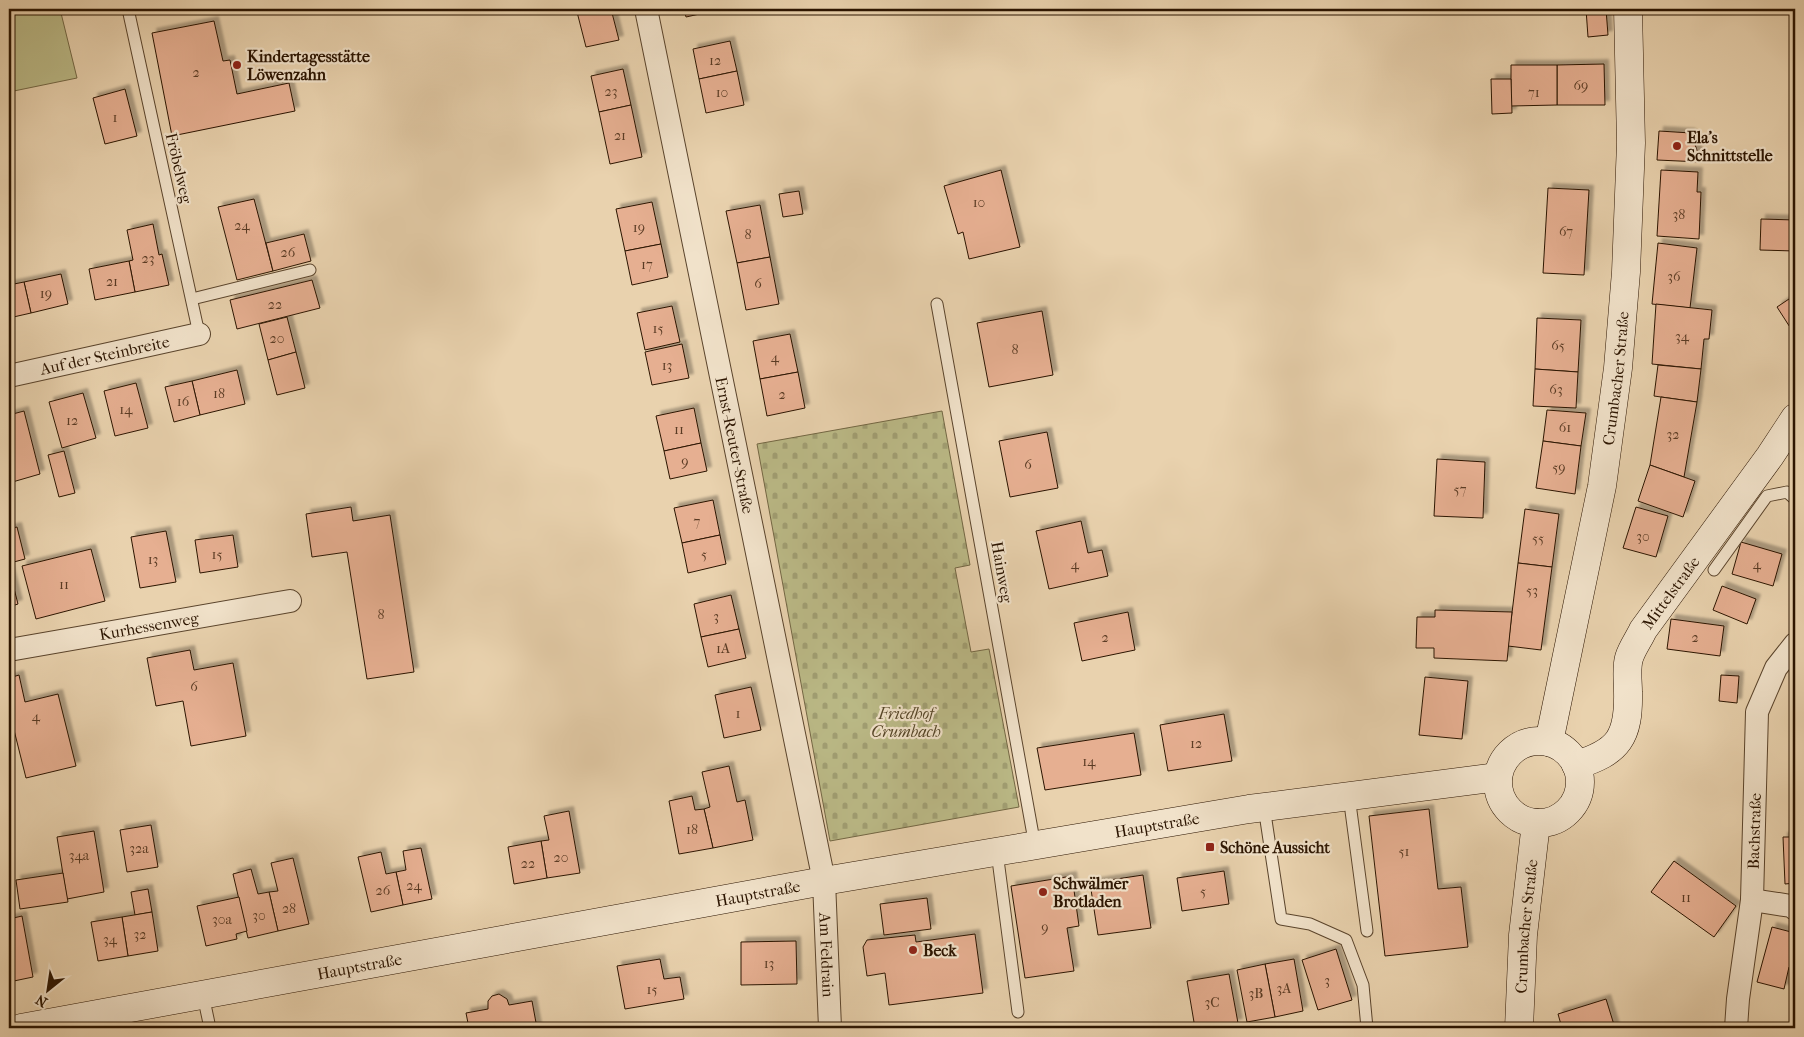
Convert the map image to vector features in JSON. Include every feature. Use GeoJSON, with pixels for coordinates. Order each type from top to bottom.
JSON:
{"type":"FeatureCollection","features":[{"type":"Feature","properties":{"kind":"main road","name":"Crumbacher Straße"},"geometry":{"type":"LineString","coordinates":[[1550,742],[1602,486],[1618,368],[1626,272],[1631,143],[1628,9]]}},
{"type":"Feature","properties":{"kind":"main road","name":"Mittelstraße"},"geometry":{"type":"LineString","coordinates":[[1576,765],[1597,759],[1614,747],[1622,735],[1628,717],[1629,658],[1643,630],[1770,456],[1795,418]]}},
{"type":"Feature","properties":{"kind":"main road"},"geometry":{"type":"LineString","coordinates":[[1534,741],[1550,742],[1565,751],[1576,765],[1580,780],[1574,802],[1564,814],[1551,821],[1536,823],[1526,821],[1510,811],[1500,796],[1498,777],[1502,762],[1512,750],[1519,746],[1534,741]]}},
{"type":"Feature","properties":{"kind":"main road","name":"Hauptstraße"},"geometry":{"type":"LineString","coordinates":[[21,1028],[824,881],[1264,806],[1498,777]]}},
{"type":"Feature","properties":{"kind":"main road","name":"Crumbacher Straße"},"geometry":{"type":"LineString","coordinates":[[1519,1028],[1523,935],[1536,823]]}},
{"type":"Feature","properties":{"kind":"street","name":"Ernst-Reuter-Straße"},"geometry":{"type":"LineString","coordinates":[[646,9],[824,881]]}},
{"type":"Feature","properties":{"kind":"street","name":"Auf der Steinbreite"},"geometry":{"type":"LineString","coordinates":[[9,376],[199,334]]}},
{"type":"Feature","properties":{"kind":"street","name":"Kurhessenweg"},"geometry":{"type":"LineString","coordinates":[[9,650],[290,600]]}},
{"type":"Feature","properties":{"kind":"street","name":"Bachstraße"},"geometry":{"type":"LineString","coordinates":[[1736,1028],[1738,999],[1752,900],[1757,712],[1776,668],[1795,644]]}},
{"type":"Feature","properties":{"kind":"street","name":"Am Feldrain"},"geometry":{"type":"LineString","coordinates":[[824,881],[830,1028]]}},
{"type":"Feature","properties":{"kind":"street"},"geometry":{"type":"LineString","coordinates":[[1752,900],[1791,906],[1795,909]]}},
{"type":"Feature","properties":{"kind":"lane","name":"Fröbelweg"},"geometry":{"type":"LineString","coordinates":[[128,9],[199,334]]}},
{"type":"Feature","properties":{"kind":"lane"},"geometry":{"type":"LineString","coordinates":[[192,299],[310,270]]}},
{"type":"Feature","properties":{"kind":"lane","name":"Hainweg"},"geometry":{"type":"LineString","coordinates":[[938,304],[1035,846]]}},
{"type":"Feature","properties":{"kind":"lane"},"geometry":{"type":"LineString","coordinates":[[1714,570],[1767,496],[1786,492],[1795,499]]}},
{"type":"Feature","properties":{"kind":"lane"},"geometry":{"type":"LineString","coordinates":[[1349,796],[1367,931]]}},
{"type":"Feature","properties":{"kind":"lane"},"geometry":{"type":"LineString","coordinates":[[1264,806],[1281,919],[1310,924],[1346,940],[1363,985],[1368,1028]]}},
{"type":"Feature","properties":{"kind":"lane"},"geometry":{"type":"LineString","coordinates":[[997,852],[1018,1012]]}},
{"type":"Feature","properties":{"kind":"lane"},"geometry":{"type":"LineString","coordinates":[[203,995],[210,1028]]}},
{"type":"Feature","properties":{"kind":"green space"},"geometry":{"type":"Polygon","coordinates":[[[9,9],[60,9],[77,78],[9,92],[9,9]]]}},
{"type":"Feature","properties":{"kind":"green space","name":"Friedhof Crumbach"},"geometry":{"type":"Polygon","coordinates":[[[942,411],[970,565],[955,568],[971,652],[989,649],[1019,807],[830,841],[757,444],[942,411]]]}},
{"type":"Feature","properties":{"kind":"building"},"geometry":{"type":"Polygon","coordinates":[[[591,9],[611,9],[619,40],[586,47],[577,12],[591,9]]]}},
{"type":"Feature","properties":{"kind":"building"},"geometry":{"type":"Polygon","coordinates":[[[684,9],[722,9],[686,17],[684,9]]]}},
{"type":"Feature","properties":{"kind":"building"},"geometry":{"type":"Polygon","coordinates":[[[1586,9],[1606,9],[1608,35],[1588,37],[1586,9]]]}},
{"type":"Feature","properties":{"kind":"building"},"geometry":{"type":"Polygon","coordinates":[[[214,21],[223,61],[230,60],[237,94],[289,83],[295,111],[172,136],[152,33],[214,21]]]}},
{"type":"Feature","properties":{"kind":"building"},"geometry":{"type":"Polygon","coordinates":[[[730,41],[737,71],[699,79],[693,49],[730,41]]]}},
{"type":"Feature","properties":{"kind":"building"},"geometry":{"type":"Polygon","coordinates":[[[1604,64],[1605,105],[1557,105],[1557,65],[1604,64]]]}},
{"type":"Feature","properties":{"kind":"building"},"geometry":{"type":"Polygon","coordinates":[[[1511,65],[1557,65],[1557,105],[1511,106],[1511,65]]]}},
{"type":"Feature","properties":{"kind":"building"},"geometry":{"type":"Polygon","coordinates":[[[623,69],[631,105],[599,112],[591,76],[623,69]]]}},
{"type":"Feature","properties":{"kind":"building"},"geometry":{"type":"Polygon","coordinates":[[[737,71],[744,105],[706,113],[699,79],[737,71]]]}},
{"type":"Feature","properties":{"kind":"building"},"geometry":{"type":"Polygon","coordinates":[[[1491,79],[1511,79],[1512,113],[1492,114],[1491,79]]]}},
{"type":"Feature","properties":{"kind":"building"},"geometry":{"type":"Polygon","coordinates":[[[125,89],[137,136],[105,144],[93,98],[125,89]]]}},
{"type":"Feature","properties":{"kind":"building"},"geometry":{"type":"Polygon","coordinates":[[[631,105],[642,157],[610,164],[599,112],[631,105]]]}},
{"type":"Feature","properties":{"kind":"building","name":"Ela's Schnittstelle"},"geometry":{"type":"Polygon","coordinates":[[[1659,131],[1691,133],[1701,162],[1657,160],[1659,131]]]}},
{"type":"Feature","properties":{"kind":"building"},"geometry":{"type":"Polygon","coordinates":[[[1001,170],[1020,247],[969,259],[963,232],[958,234],[944,186],[1001,170]]]}},
{"type":"Feature","properties":{"kind":"building"},"geometry":{"type":"Polygon","coordinates":[[[1661,170],[1698,172],[1697,192],[1701,192],[1699,239],[1657,236],[1661,170]]]}},
{"type":"Feature","properties":{"kind":"building"},"geometry":{"type":"Polygon","coordinates":[[[1548,188],[1589,190],[1584,275],[1543,273],[1548,188]]]}},
{"type":"Feature","properties":{"kind":"building"},"geometry":{"type":"Polygon","coordinates":[[[799,191],[803,214],[783,217],[779,194],[799,191]]]}},
{"type":"Feature","properties":{"kind":"building"},"geometry":{"type":"Polygon","coordinates":[[[254,199],[273,271],[237,280],[218,207],[254,199]]]}},
{"type":"Feature","properties":{"kind":"building"},"geometry":{"type":"Polygon","coordinates":[[[652,202],[661,244],[625,251],[616,209],[652,202]]]}},
{"type":"Feature","properties":{"kind":"building"},"geometry":{"type":"Polygon","coordinates":[[[760,205],[770,257],[737,263],[726,211],[760,205]]]}},
{"type":"Feature","properties":{"kind":"building"},"geometry":{"type":"Polygon","coordinates":[[[1761,219],[1795,220],[1795,251],[1760,250],[1761,219]]]}},
{"type":"Feature","properties":{"kind":"building"},"geometry":{"type":"Polygon","coordinates":[[[153,224],[159,255],[162,254],[169,285],[135,292],[129,261],[133,260],[127,230],[153,224]]]}},
{"type":"Feature","properties":{"kind":"building"},"geometry":{"type":"Polygon","coordinates":[[[304,234],[311,261],[273,271],[266,243],[304,234]]]}},
{"type":"Feature","properties":{"kind":"building"},"geometry":{"type":"Polygon","coordinates":[[[1658,243],[1697,248],[1690,308],[1652,304],[1658,243]]]}},
{"type":"Feature","properties":{"kind":"building"},"geometry":{"type":"Polygon","coordinates":[[[661,244],[668,277],[632,285],[625,251],[661,244]]]}},
{"type":"Feature","properties":{"kind":"building"},"geometry":{"type":"Polygon","coordinates":[[[770,257],[779,304],[746,310],[737,263],[770,257]]]}},
{"type":"Feature","properties":{"kind":"building"},"geometry":{"type":"Polygon","coordinates":[[[129,261],[135,292],[95,300],[89,269],[129,261]]]}},
{"type":"Feature","properties":{"kind":"building"},"geometry":{"type":"Polygon","coordinates":[[[61,274],[68,304],[31,313],[24,282],[61,274]]]}},
{"type":"Feature","properties":{"kind":"building"},"geometry":{"type":"Polygon","coordinates":[[[312,280],[320,308],[237,329],[230,300],[312,280]]]}},
{"type":"Feature","properties":{"kind":"building"},"geometry":{"type":"Polygon","coordinates":[[[24,282],[31,313],[9,318],[9,285],[24,282]]]}},
{"type":"Feature","properties":{"kind":"building"},"geometry":{"type":"Polygon","coordinates":[[[1795,295],[1795,335],[1777,307],[1795,295]]]}},
{"type":"Feature","properties":{"kind":"building"},"geometry":{"type":"Polygon","coordinates":[[[1656,304],[1712,310],[1709,339],[1704,339],[1701,369],[1652,364],[1656,304]]]}},
{"type":"Feature","properties":{"kind":"building"},"geometry":{"type":"Polygon","coordinates":[[[672,306],[680,342],[645,350],[637,313],[672,306]]]}},
{"type":"Feature","properties":{"kind":"building"},"geometry":{"type":"Polygon","coordinates":[[[1042,311],[1053,375],[989,387],[977,323],[1042,311]]]}},
{"type":"Feature","properties":{"kind":"building"},"geometry":{"type":"Polygon","coordinates":[[[287,317],[296,352],[268,360],[259,324],[287,317]]]}},
{"type":"Feature","properties":{"kind":"building"},"geometry":{"type":"Polygon","coordinates":[[[1537,318],[1581,320],[1578,372],[1535,369],[1537,318]]]}},
{"type":"Feature","properties":{"kind":"building"},"geometry":{"type":"Polygon","coordinates":[[[790,334],[798,372],[760,379],[753,341],[790,334]]]}},
{"type":"Feature","properties":{"kind":"building"},"geometry":{"type":"Polygon","coordinates":[[[682,344],[689,378],[652,385],[645,352],[682,344]]]}},
{"type":"Feature","properties":{"kind":"building"},"geometry":{"type":"Polygon","coordinates":[[[296,352],[305,388],[277,395],[268,360],[296,352]]]}},
{"type":"Feature","properties":{"kind":"building"},"geometry":{"type":"Polygon","coordinates":[[[1658,365],[1701,369],[1697,402],[1654,396],[1658,365]]]}},
{"type":"Feature","properties":{"kind":"building"},"geometry":{"type":"Polygon","coordinates":[[[1535,369],[1578,372],[1576,408],[1533,406],[1535,369]]]}},
{"type":"Feature","properties":{"kind":"building"},"geometry":{"type":"Polygon","coordinates":[[[237,370],[245,404],[200,415],[192,381],[237,370]]]}},
{"type":"Feature","properties":{"kind":"building"},"geometry":{"type":"Polygon","coordinates":[[[798,372],[805,408],[767,416],[760,379],[798,372]]]}},
{"type":"Feature","properties":{"kind":"building"},"geometry":{"type":"Polygon","coordinates":[[[192,381],[200,415],[174,422],[165,387],[192,381]]]}},
{"type":"Feature","properties":{"kind":"building"},"geometry":{"type":"Polygon","coordinates":[[[136,383],[148,428],[115,436],[104,391],[136,383]]]}},
{"type":"Feature","properties":{"kind":"building"},"geometry":{"type":"Polygon","coordinates":[[[83,393],[96,438],[62,448],[49,402],[83,393]]]}},
{"type":"Feature","properties":{"kind":"building"},"geometry":{"type":"Polygon","coordinates":[[[1661,397],[1697,402],[1684,477],[1650,465],[1661,397]]]}},
{"type":"Feature","properties":{"kind":"building"},"geometry":{"type":"Polygon","coordinates":[[[694,408],[701,443],[664,451],[656,416],[694,408]]]}},
{"type":"Feature","properties":{"kind":"building"},"geometry":{"type":"Polygon","coordinates":[[[1547,410],[1586,413],[1581,446],[1543,441],[1547,410]]]}},
{"type":"Feature","properties":{"kind":"building"},"geometry":{"type":"Polygon","coordinates":[[[24,411],[40,474],[9,483],[9,415],[24,411]]]}},
{"type":"Feature","properties":{"kind":"building"},"geometry":{"type":"Polygon","coordinates":[[[1047,432],[1058,488],[1010,497],[999,441],[1047,432]]]}},
{"type":"Feature","properties":{"kind":"building"},"geometry":{"type":"Polygon","coordinates":[[[1543,441],[1581,446],[1575,494],[1536,488],[1543,441]]]}},
{"type":"Feature","properties":{"kind":"building"},"geometry":{"type":"Polygon","coordinates":[[[701,443],[707,471],[670,479],[664,451],[701,443]]]}},
{"type":"Feature","properties":{"kind":"building"},"geometry":{"type":"Polygon","coordinates":[[[64,451],[75,493],[59,497],[48,455],[64,451]]]}},
{"type":"Feature","properties":{"kind":"building"},"geometry":{"type":"Polygon","coordinates":[[[1437,459],[1485,462],[1483,518],[1434,516],[1437,459]]]}},
{"type":"Feature","properties":{"kind":"building"},"geometry":{"type":"Polygon","coordinates":[[[1650,465],[1695,481],[1683,517],[1638,501],[1650,465]]]}},
{"type":"Feature","properties":{"kind":"building"},"geometry":{"type":"Polygon","coordinates":[[[713,500],[720,535],[682,543],[674,508],[713,500]]]}},
{"type":"Feature","properties":{"kind":"building"},"geometry":{"type":"Polygon","coordinates":[[[351,507],[353,521],[390,515],[414,672],[367,679],[347,552],[312,557],[306,514],[351,507]]]}},
{"type":"Feature","properties":{"kind":"building"},"geometry":{"type":"Polygon","coordinates":[[[1636,507],[1668,516],[1656,557],[1623,548],[1636,507]]]}},
{"type":"Feature","properties":{"kind":"building"},"geometry":{"type":"Polygon","coordinates":[[[1525,509],[1559,514],[1552,567],[1518,563],[1525,509]]]}},
{"type":"Feature","properties":{"kind":"building"},"geometry":{"type":"Polygon","coordinates":[[[1081,521],[1088,553],[1102,550],[1108,576],[1049,589],[1036,531],[1081,521]]]}},
{"type":"Feature","properties":{"kind":"building"},"geometry":{"type":"Polygon","coordinates":[[[17,527],[25,559],[10,563],[9,529],[17,527]]]}},
{"type":"Feature","properties":{"kind":"building"},"geometry":{"type":"Polygon","coordinates":[[[166,531],[176,582],[140,588],[131,537],[166,531]]]}},
{"type":"Feature","properties":{"kind":"building"},"geometry":{"type":"Polygon","coordinates":[[[233,535],[238,567],[200,573],[195,540],[233,535]]]}},
{"type":"Feature","properties":{"kind":"building"},"geometry":{"type":"Polygon","coordinates":[[[720,535],[726,564],[688,573],[682,543],[720,535]]]}},
{"type":"Feature","properties":{"kind":"building"},"geometry":{"type":"Polygon","coordinates":[[[1741,542],[1782,554],[1773,586],[1732,574],[1741,542]]]}},
{"type":"Feature","properties":{"kind":"building"},"geometry":{"type":"Polygon","coordinates":[[[91,549],[105,601],[36,619],[22,566],[91,549]]]}},
{"type":"Feature","properties":{"kind":"building"},"geometry":{"type":"Polygon","coordinates":[[[1518,563],[1552,567],[1541,650],[1508,646],[1518,563]]]}},
{"type":"Feature","properties":{"kind":"building"},"geometry":{"type":"Polygon","coordinates":[[[9,569],[18,604],[9,607],[9,569]]]}},
{"type":"Feature","properties":{"kind":"building"},"geometry":{"type":"Polygon","coordinates":[[[1722,586],[1756,599],[1747,624],[1713,610],[1722,586]]]}},
{"type":"Feature","properties":{"kind":"building"},"geometry":{"type":"Polygon","coordinates":[[[731,595],[739,629],[701,637],[694,604],[731,595]]]}},
{"type":"Feature","properties":{"kind":"building"},"geometry":{"type":"Polygon","coordinates":[[[1435,610],[1512,612],[1507,661],[1434,658],[1434,648],[1416,648],[1417,617],[1435,617],[1435,610]]]}},
{"type":"Feature","properties":{"kind":"building"},"geometry":{"type":"Polygon","coordinates":[[[1128,612],[1135,650],[1082,661],[1074,623],[1128,612]]]}},
{"type":"Feature","properties":{"kind":"building"},"geometry":{"type":"Polygon","coordinates":[[[1671,619],[1724,626],[1720,656],[1667,649],[1671,619]]]}},
{"type":"Feature","properties":{"kind":"building"},"geometry":{"type":"Polygon","coordinates":[[[739,629],[746,658],[708,667],[701,637],[739,629]]]}},
{"type":"Feature","properties":{"kind":"building"},"geometry":{"type":"Polygon","coordinates":[[[190,650],[194,670],[233,663],[246,736],[191,746],[183,701],[156,706],[147,658],[190,650]]]}},
{"type":"Feature","properties":{"kind":"building"},"geometry":{"type":"Polygon","coordinates":[[[19,675],[25,702],[58,694],[76,766],[26,778],[14,730],[9,731],[9,678],[19,675]]]}},
{"type":"Feature","properties":{"kind":"building"},"geometry":{"type":"Polygon","coordinates":[[[1721,675],[1739,676],[1737,703],[1719,701],[1721,675]]]}},
{"type":"Feature","properties":{"kind":"building"},"geometry":{"type":"Polygon","coordinates":[[[1425,677],[1468,681],[1462,739],[1419,735],[1425,677]]]}},
{"type":"Feature","properties":{"kind":"building"},"geometry":{"type":"Polygon","coordinates":[[[751,687],[761,730],[724,738],[715,695],[751,687]]]}},
{"type":"Feature","properties":{"kind":"building"},"geometry":{"type":"Polygon","coordinates":[[[1224,714],[1232,761],[1168,771],[1160,725],[1224,714]]]}},
{"type":"Feature","properties":{"kind":"building"},"geometry":{"type":"Polygon","coordinates":[[[1134,733],[1141,775],[1045,790],[1037,748],[1134,733]]]}},
{"type":"Feature","properties":{"kind":"building"},"geometry":{"type":"Polygon","coordinates":[[[729,766],[737,802],[745,800],[753,840],[713,848],[704,809],[710,807],[702,772],[729,766]]]}},
{"type":"Feature","properties":{"kind":"building"},"geometry":{"type":"Polygon","coordinates":[[[692,796],[695,810],[704,809],[713,848],[679,854],[669,801],[692,796]]]}},
{"type":"Feature","properties":{"kind":"building"},"geometry":{"type":"Polygon","coordinates":[[[1429,809],[1438,889],[1461,887],[1468,947],[1385,956],[1369,816],[1429,809]]]}},
{"type":"Feature","properties":{"kind":"building"},"geometry":{"type":"Polygon","coordinates":[[[569,811],[580,873],[547,878],[541,841],[549,840],[544,816],[569,811]]]}},
{"type":"Feature","properties":{"kind":"building"},"geometry":{"type":"Polygon","coordinates":[[[151,825],[158,867],[127,872],[120,830],[151,825]]]}},
{"type":"Feature","properties":{"kind":"building"},"geometry":{"type":"Polygon","coordinates":[[[94,831],[104,892],[67,899],[57,837],[94,831]]]}},
{"type":"Feature","properties":{"kind":"building"},"geometry":{"type":"Polygon","coordinates":[[[1783,837],[1795,837],[1795,883],[1785,884],[1783,837]]]}},
{"type":"Feature","properties":{"kind":"building"},"geometry":{"type":"Polygon","coordinates":[[[541,841],[547,878],[514,884],[508,847],[541,841]]]}},
{"type":"Feature","properties":{"kind":"building"},"geometry":{"type":"Polygon","coordinates":[[[421,848],[432,899],[403,905],[396,872],[406,870],[403,851],[421,848]]]}},
{"type":"Feature","properties":{"kind":"building"},"geometry":{"type":"Polygon","coordinates":[[[381,852],[386,874],[396,872],[403,905],[371,912],[358,857],[381,852]]]}},
{"type":"Feature","properties":{"kind":"building"},"geometry":{"type":"Polygon","coordinates":[[[293,858],[309,924],[278,931],[269,892],[278,891],[271,863],[293,858]]]}},
{"type":"Feature","properties":{"kind":"building"},"geometry":{"type":"Polygon","coordinates":[[[1674,861],[1736,906],[1714,937],[1651,892],[1674,861]]]}},
{"type":"Feature","properties":{"kind":"building"},"geometry":{"type":"Polygon","coordinates":[[[251,869],[258,894],[269,892],[278,931],[248,938],[233,874],[251,869]]]}},
{"type":"Feature","properties":{"kind":"building"},"geometry":{"type":"Polygon","coordinates":[[[1224,871],[1229,904],[1182,911],[1177,878],[1224,871]]]}},
{"type":"Feature","properties":{"kind":"building"},"geometry":{"type":"Polygon","coordinates":[[[63,873],[68,902],[20,909],[16,880],[63,873]]]}},
{"type":"Feature","properties":{"kind":"building"},"geometry":{"type":"Polygon","coordinates":[[[1143,875],[1151,928],[1098,935],[1090,883],[1143,875]]]}},
{"type":"Feature","properties":{"kind":"building"},"geometry":{"type":"Polygon","coordinates":[[[1072,876],[1079,926],[1067,928],[1074,971],[1025,978],[1011,886],[1072,876]]]}},
{"type":"Feature","properties":{"kind":"building"},"geometry":{"type":"Polygon","coordinates":[[[148,889],[152,912],[135,915],[131,892],[148,889]]]}},
{"type":"Feature","properties":{"kind":"building"},"geometry":{"type":"Polygon","coordinates":[[[239,897],[247,931],[236,934],[237,939],[206,946],[197,906],[239,897]]]}},
{"type":"Feature","properties":{"kind":"building"},"geometry":{"type":"Polygon","coordinates":[[[927,898],[931,929],[884,935],[880,904],[927,898]]]}},
{"type":"Feature","properties":{"kind":"building"},"geometry":{"type":"Polygon","coordinates":[[[152,912],[158,951],[128,956],[122,917],[152,912]]]}},
{"type":"Feature","properties":{"kind":"building"},"geometry":{"type":"Polygon","coordinates":[[[22,916],[33,977],[9,982],[9,919],[22,916]]]}},
{"type":"Feature","properties":{"kind":"building"},"geometry":{"type":"Polygon","coordinates":[[[122,917],[128,956],[98,961],[91,922],[122,917]]]}},
{"type":"Feature","properties":{"kind":"building"},"geometry":{"type":"Polygon","coordinates":[[[1772,927],[1795,933],[1795,969],[1789,967],[1784,989],[1757,982],[1772,927]]]}},
{"type":"Feature","properties":{"kind":"building"},"geometry":{"type":"Polygon","coordinates":[[[975,934],[983,993],[889,1005],[885,973],[867,976],[863,947],[867,940],[915,935],[916,942],[975,934]]]}},
{"type":"Feature","properties":{"kind":"building"},"geometry":{"type":"Polygon","coordinates":[[[796,941],[797,984],[741,985],[741,942],[796,941]]]}},
{"type":"Feature","properties":{"kind":"building"},"geometry":{"type":"Polygon","coordinates":[[[1336,949],[1352,1000],[1318,1010],[1302,960],[1336,949]]]}},
{"type":"Feature","properties":{"kind":"building"},"geometry":{"type":"Polygon","coordinates":[[[660,959],[664,979],[680,977],[684,999],[625,1009],[617,966],[660,959]]]}},
{"type":"Feature","properties":{"kind":"building"},"geometry":{"type":"Polygon","coordinates":[[[1294,959],[1303,1011],[1275,1017],[1265,964],[1294,959]]]}},
{"type":"Feature","properties":{"kind":"building"},"geometry":{"type":"Polygon","coordinates":[[[1265,964],[1275,1017],[1247,1022],[1237,970],[1265,964]]]}},
{"type":"Feature","properties":{"kind":"building"},"geometry":{"type":"Polygon","coordinates":[[[1229,974],[1238,1023],[1209,1028],[1195,1028],[1187,981],[1229,974]]]}},
{"type":"Feature","properties":{"kind":"building"},"geometry":{"type":"Polygon","coordinates":[[[499,994],[507,999],[509,1005],[532,1001],[537,1028],[469,1028],[466,1013],[488,1009],[488,1001],[492,996],[499,994]]]}},
{"type":"Feature","properties":{"kind":"building"},"geometry":{"type":"Polygon","coordinates":[[[1606,999],[1615,1028],[1562,1028],[1558,1014],[1606,999]]]}},
{"type":"Feature","properties":{"kind":"place","name":"Kindertagesstätte Löwenzahn"},"geometry":{"type":"Point","coordinates":[237,65]}},
{"type":"Feature","properties":{"kind":"place","name":"Ela's Schnittstelle"},"geometry":{"type":"Point","coordinates":[1677,146]}},
{"type":"Feature","properties":{"kind":"place","name":"Schöne Aussicht"},"geometry":{"type":"Point","coordinates":[1210,847]}},
{"type":"Feature","properties":{"kind":"place","name":"Schwälmer Brotladen"},"geometry":{"type":"Point","coordinates":[1043,892]}},
{"type":"Feature","properties":{"kind":"place","name":"Beck"},"geometry":{"type":"Point","coordinates":[913,950]}}]}
